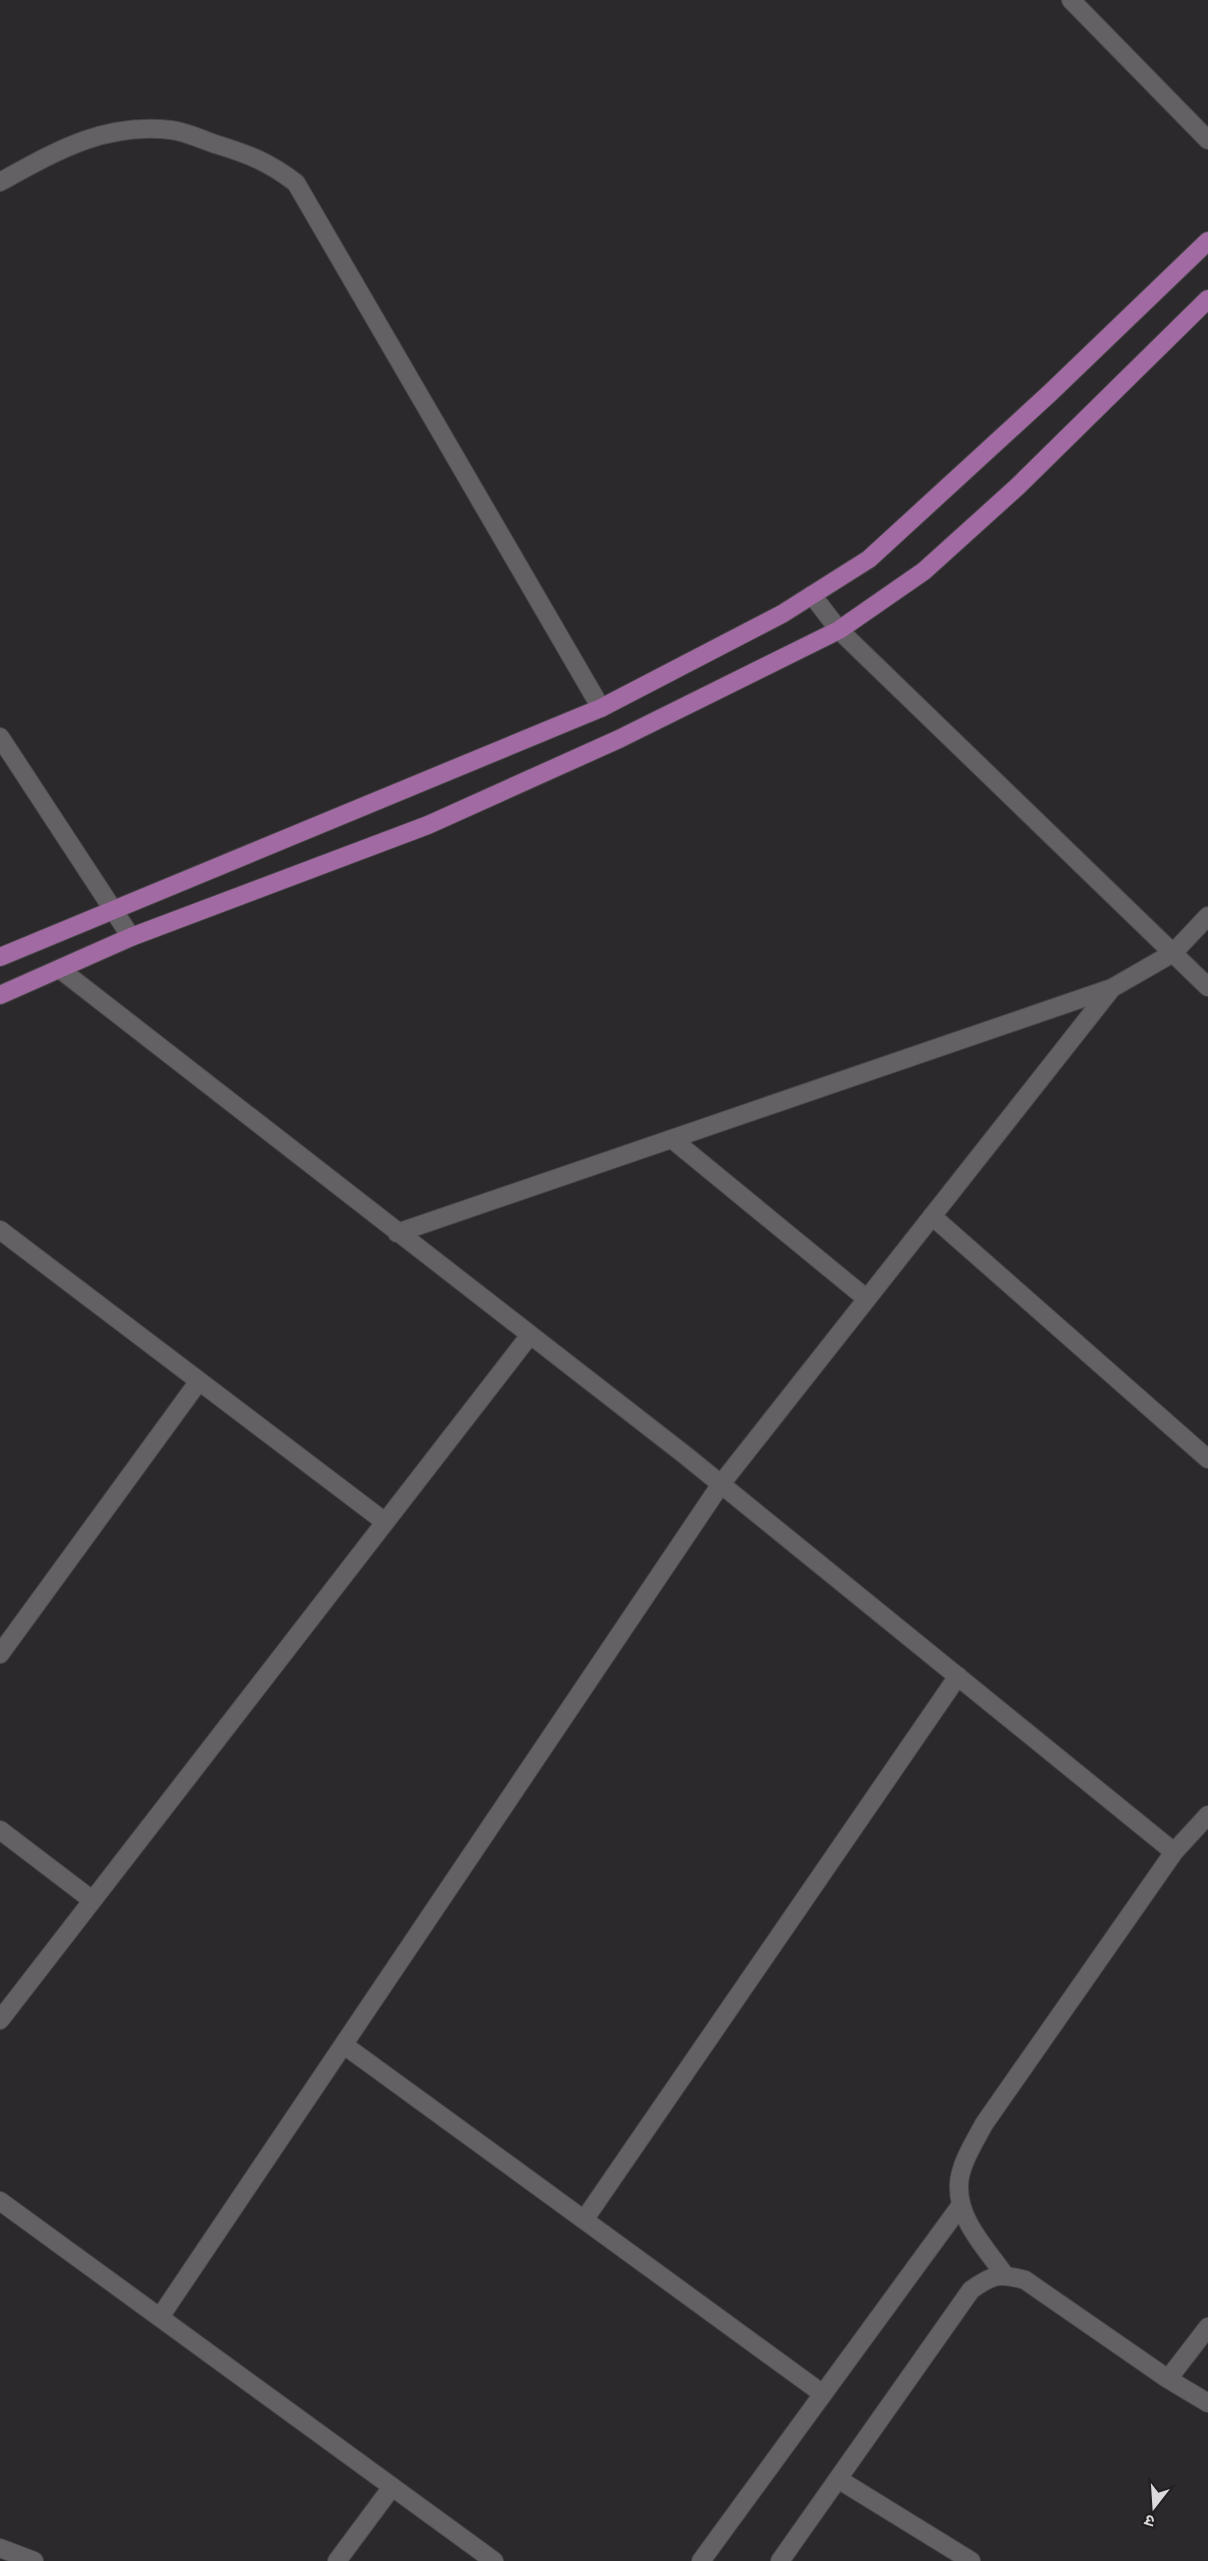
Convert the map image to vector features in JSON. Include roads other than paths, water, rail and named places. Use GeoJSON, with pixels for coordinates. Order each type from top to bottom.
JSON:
{"type":"FeatureCollection","features":[{"type":"Feature","properties":{"kind":"main road"},"geometry":{"type":"LineString","coordinates":[[0,957],[601,708],[783,614],[869,559],[1050,393],[1208,241]]}},
{"type":"Feature","properties":{"kind":"main road"},"geometry":{"type":"LineString","coordinates":[[0,995],[61,970],[131,937],[428,825],[619,739],[839,630],[924,571],[1017,487],[1208,299]]}},
{"type":"Feature","properties":{"kind":"street"},"geometry":{"type":"LineString","coordinates":[[1071,0],[1208,140]]}},
{"type":"Feature","properties":{"kind":"street"},"geometry":{"type":"LineString","coordinates":[[0,182],[77,142],[104,133],[132,129],[173,130],[237,150],[273,165],[296,183],[601,708]]}},
{"type":"Feature","properties":{"kind":"street"},"geometry":{"type":"LineString","coordinates":[[812,596],[839,630],[1208,987]]}},
{"type":"Feature","properties":{"kind":"street"},"geometry":{"type":"LineString","coordinates":[[0,737],[131,937]]}},
{"type":"Feature","properties":{"kind":"street"},"geometry":{"type":"LineString","coordinates":[[398,1233],[1112,988],[1173,953],[1208,915]]}},
{"type":"Feature","properties":{"kind":"street"},"geometry":{"type":"LineString","coordinates":[[61,970],[721,1484],[1174,1852]]}},
{"type":"Feature","properties":{"kind":"street"},"geometry":{"type":"LineString","coordinates":[[160,2317],[721,1484],[1112,988]]}},
{"type":"Feature","properties":{"kind":"street"},"geometry":{"type":"LineString","coordinates":[[672,1139],[867,1299]]}},
{"type":"Feature","properties":{"kind":"street"},"geometry":{"type":"LineString","coordinates":[[932,1216],[1208,1459]]}},
{"type":"Feature","properties":{"kind":"street"},"geometry":{"type":"LineString","coordinates":[[2,1237],[199,1381],[385,1522]]}},
{"type":"Feature","properties":{"kind":"street"},"geometry":{"type":"LineString","coordinates":[[0,2020],[530,1335]]}},
{"type":"Feature","properties":{"kind":"street"},"geometry":{"type":"LineString","coordinates":[[0,1654],[199,1381]]}},
{"type":"Feature","properties":{"kind":"street"},"geometry":{"type":"LineString","coordinates":[[584,2220],[958,1676]]}},
{"type":"Feature","properties":{"kind":"street"},"geometry":{"type":"LineString","coordinates":[[1004,2274],[969,2225],[961,2205],[959,2182],[970,2151],[984,2124],[1174,1852],[1208,1815]]}},
{"type":"Feature","properties":{"kind":"street"},"geometry":{"type":"LineString","coordinates":[[0,1830],[92,1900]]}},
{"type":"Feature","properties":{"kind":"street"},"geometry":{"type":"LineString","coordinates":[[344,2044],[823,2394]]}},
{"type":"Feature","properties":{"kind":"street"},"geometry":{"type":"LineString","coordinates":[[0,2201],[494,2561]]}},
{"type":"Feature","properties":{"kind":"street"},"geometry":{"type":"LineString","coordinates":[[701,2561],[961,2205]]}},
{"type":"Feature","properties":{"kind":"street"},"geometry":{"type":"LineString","coordinates":[[780,2561],[971,2290],[987,2278],[1004,2274],[1025,2280],[1168,2379],[1208,2403]]}},
{"type":"Feature","properties":{"kind":"street"},"geometry":{"type":"LineString","coordinates":[[1168,2379],[1208,2327]]}},
{"type":"Feature","properties":{"kind":"street"},"geometry":{"type":"LineString","coordinates":[[838,2479],[971,2561]]}},
{"type":"Feature","properties":{"kind":"street"},"geometry":{"type":"LineString","coordinates":[[337,2561],[392,2487]]}},
{"type":"Feature","properties":{"kind":"street"},"geometry":{"type":"LineString","coordinates":[[0,2548],[34,2561]]}}]}
